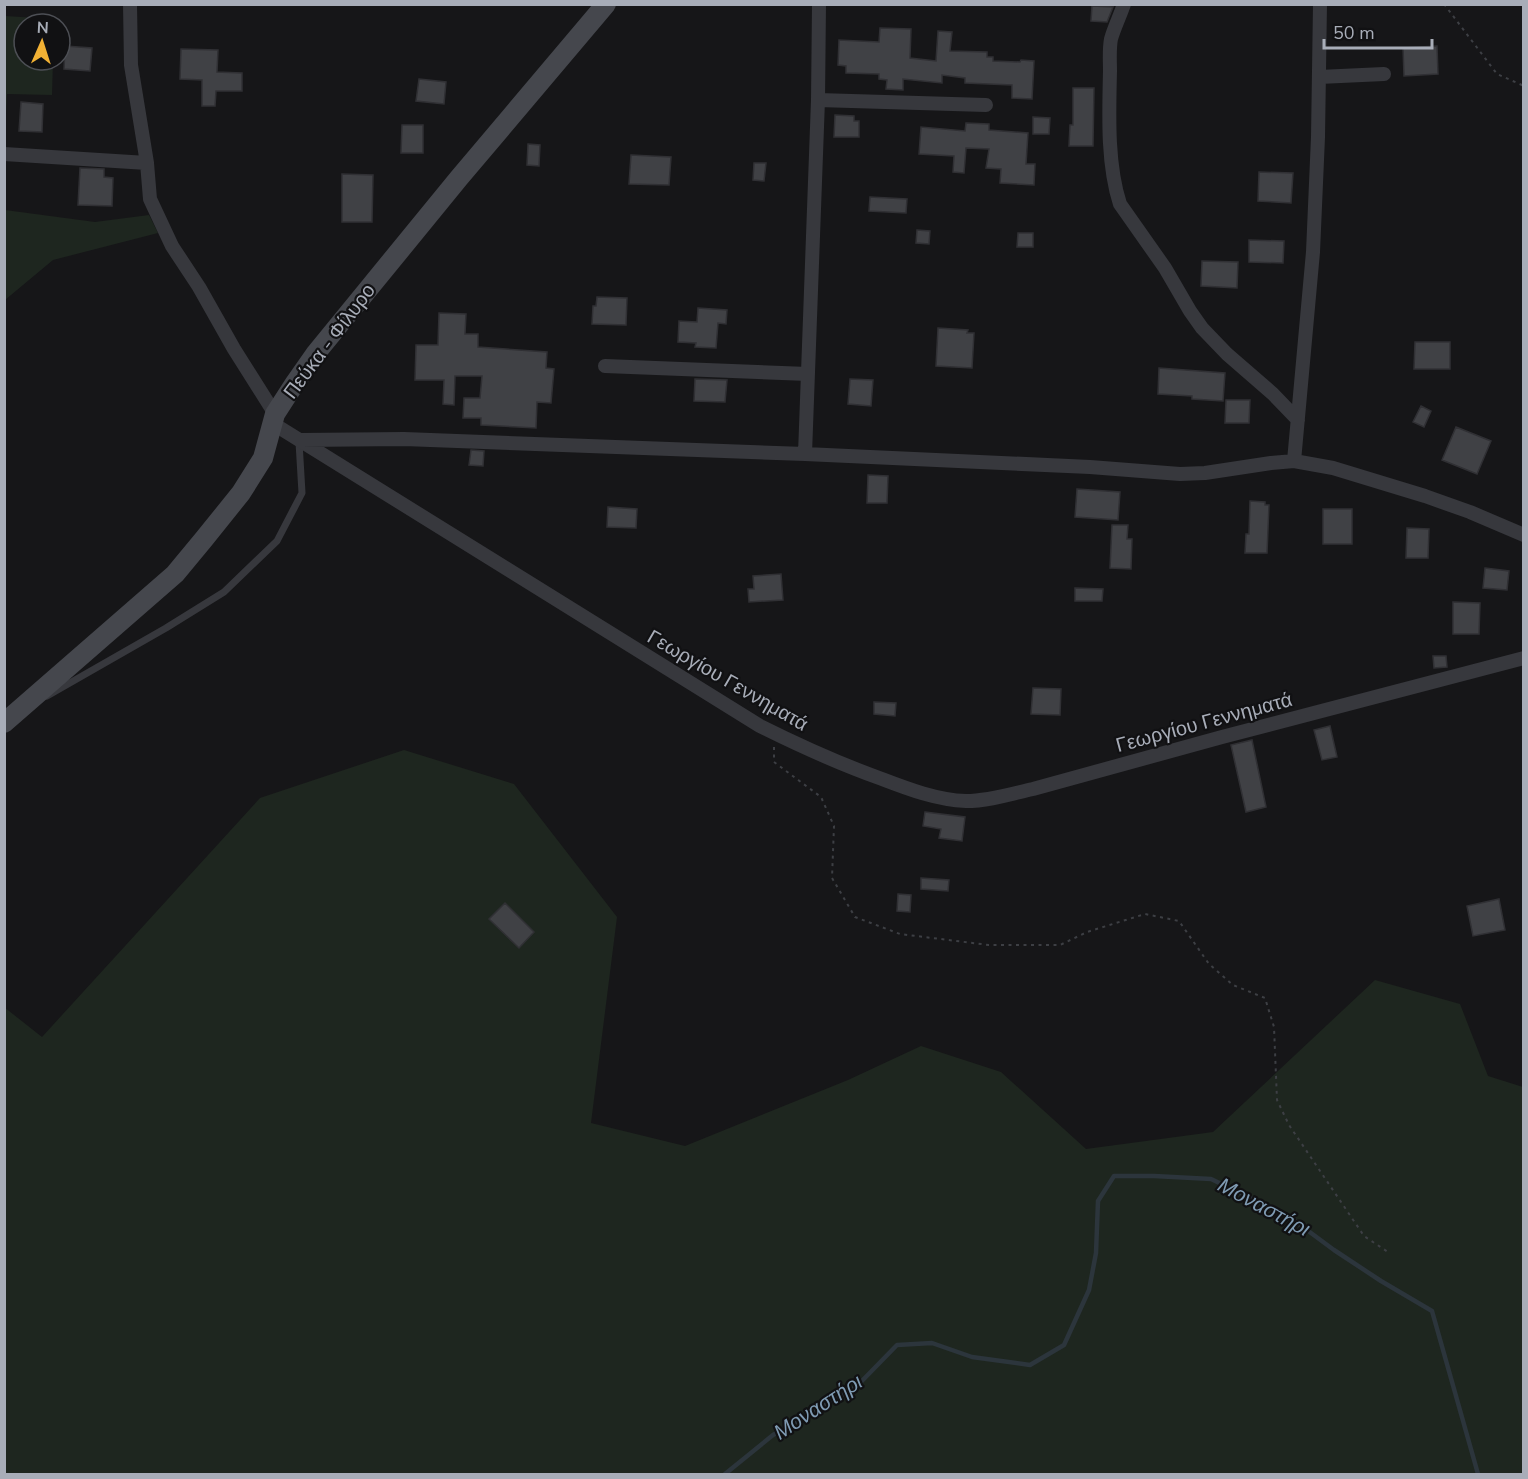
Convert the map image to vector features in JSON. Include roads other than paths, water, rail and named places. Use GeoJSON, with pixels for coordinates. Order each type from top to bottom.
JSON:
{"type":"FeatureCollection","features":[{"type":"Feature","properties":{"kind":"main road","name":"Πεύκα - Φίλυρο"},"geometry":{"type":"LineString","coordinates":[[8,720],[175,574],[241,493],[263,458],[274,419],[295,382],[459,178],[600,9]]}},
{"type":"Feature","properties":{"kind":"street"},"geometry":{"type":"LineString","coordinates":[[130,4],[131,65],[147,163],[150,199],[172,246],[199,287],[274,419]]}},
{"type":"Feature","properties":{"kind":"street"},"geometry":{"type":"LineString","coordinates":[[805,454],[818,100],[819,4]]}},
{"type":"Feature","properties":{"kind":"street"},"geometry":{"type":"LineString","coordinates":[[1124,4],[1111,40],[1109,89],[1112,169],[1120,204],[1165,268],[1202,328],[1298,420]]}},
{"type":"Feature","properties":{"kind":"street"},"geometry":{"type":"LineString","coordinates":[[1294,461],[1313,252],[1320,4]]}},
{"type":"Feature","properties":{"kind":"street"},"geometry":{"type":"LineString","coordinates":[[1319,77],[1384,74]]}},
{"type":"Feature","properties":{"kind":"street"},"geometry":{"type":"LineString","coordinates":[[818,100],[986,105]]}},
{"type":"Feature","properties":{"kind":"street"},"geometry":{"type":"LineString","coordinates":[[4,154],[147,163]]}},
{"type":"Feature","properties":{"kind":"street"},"geometry":{"type":"LineString","coordinates":[[605,366],[808,374]]}},
{"type":"Feature","properties":{"kind":"street","name":"Γεωργίου Γεννηματά"},"geometry":{"type":"LineString","coordinates":[[274,419],[299,440],[760,726],[827,758],[894,784],[942,797],[965,801],[981,800],[1066,781],[1222,737],[1524,658]]}},
{"type":"Feature","properties":{"kind":"street"},"geometry":{"type":"LineString","coordinates":[[299,440],[404,439],[805,454],[1090,467],[1180,474],[1206,473],[1294,461],[1333,468],[1425,496],[1481,516],[1524,535]]}},
{"type":"Feature","properties":{"kind":"lane"},"geometry":{"type":"LineString","coordinates":[[8,720],[224,592],[277,541],[302,493],[299,440]]}},
{"type":"Feature","properties":{"kind":"waterway","name":"Μοναστήρι"},"geometry":{"type":"LineString","coordinates":[[725,1474],[773,1435],[856,1387],[897,1345],[932,1343],[972,1357],[1030,1365],[1064,1345],[1089,1290],[1096,1253],[1098,1201],[1114,1176],[1211,1179],[1288,1216],[1334,1250],[1432,1311],[1478,1474]]}}]}
